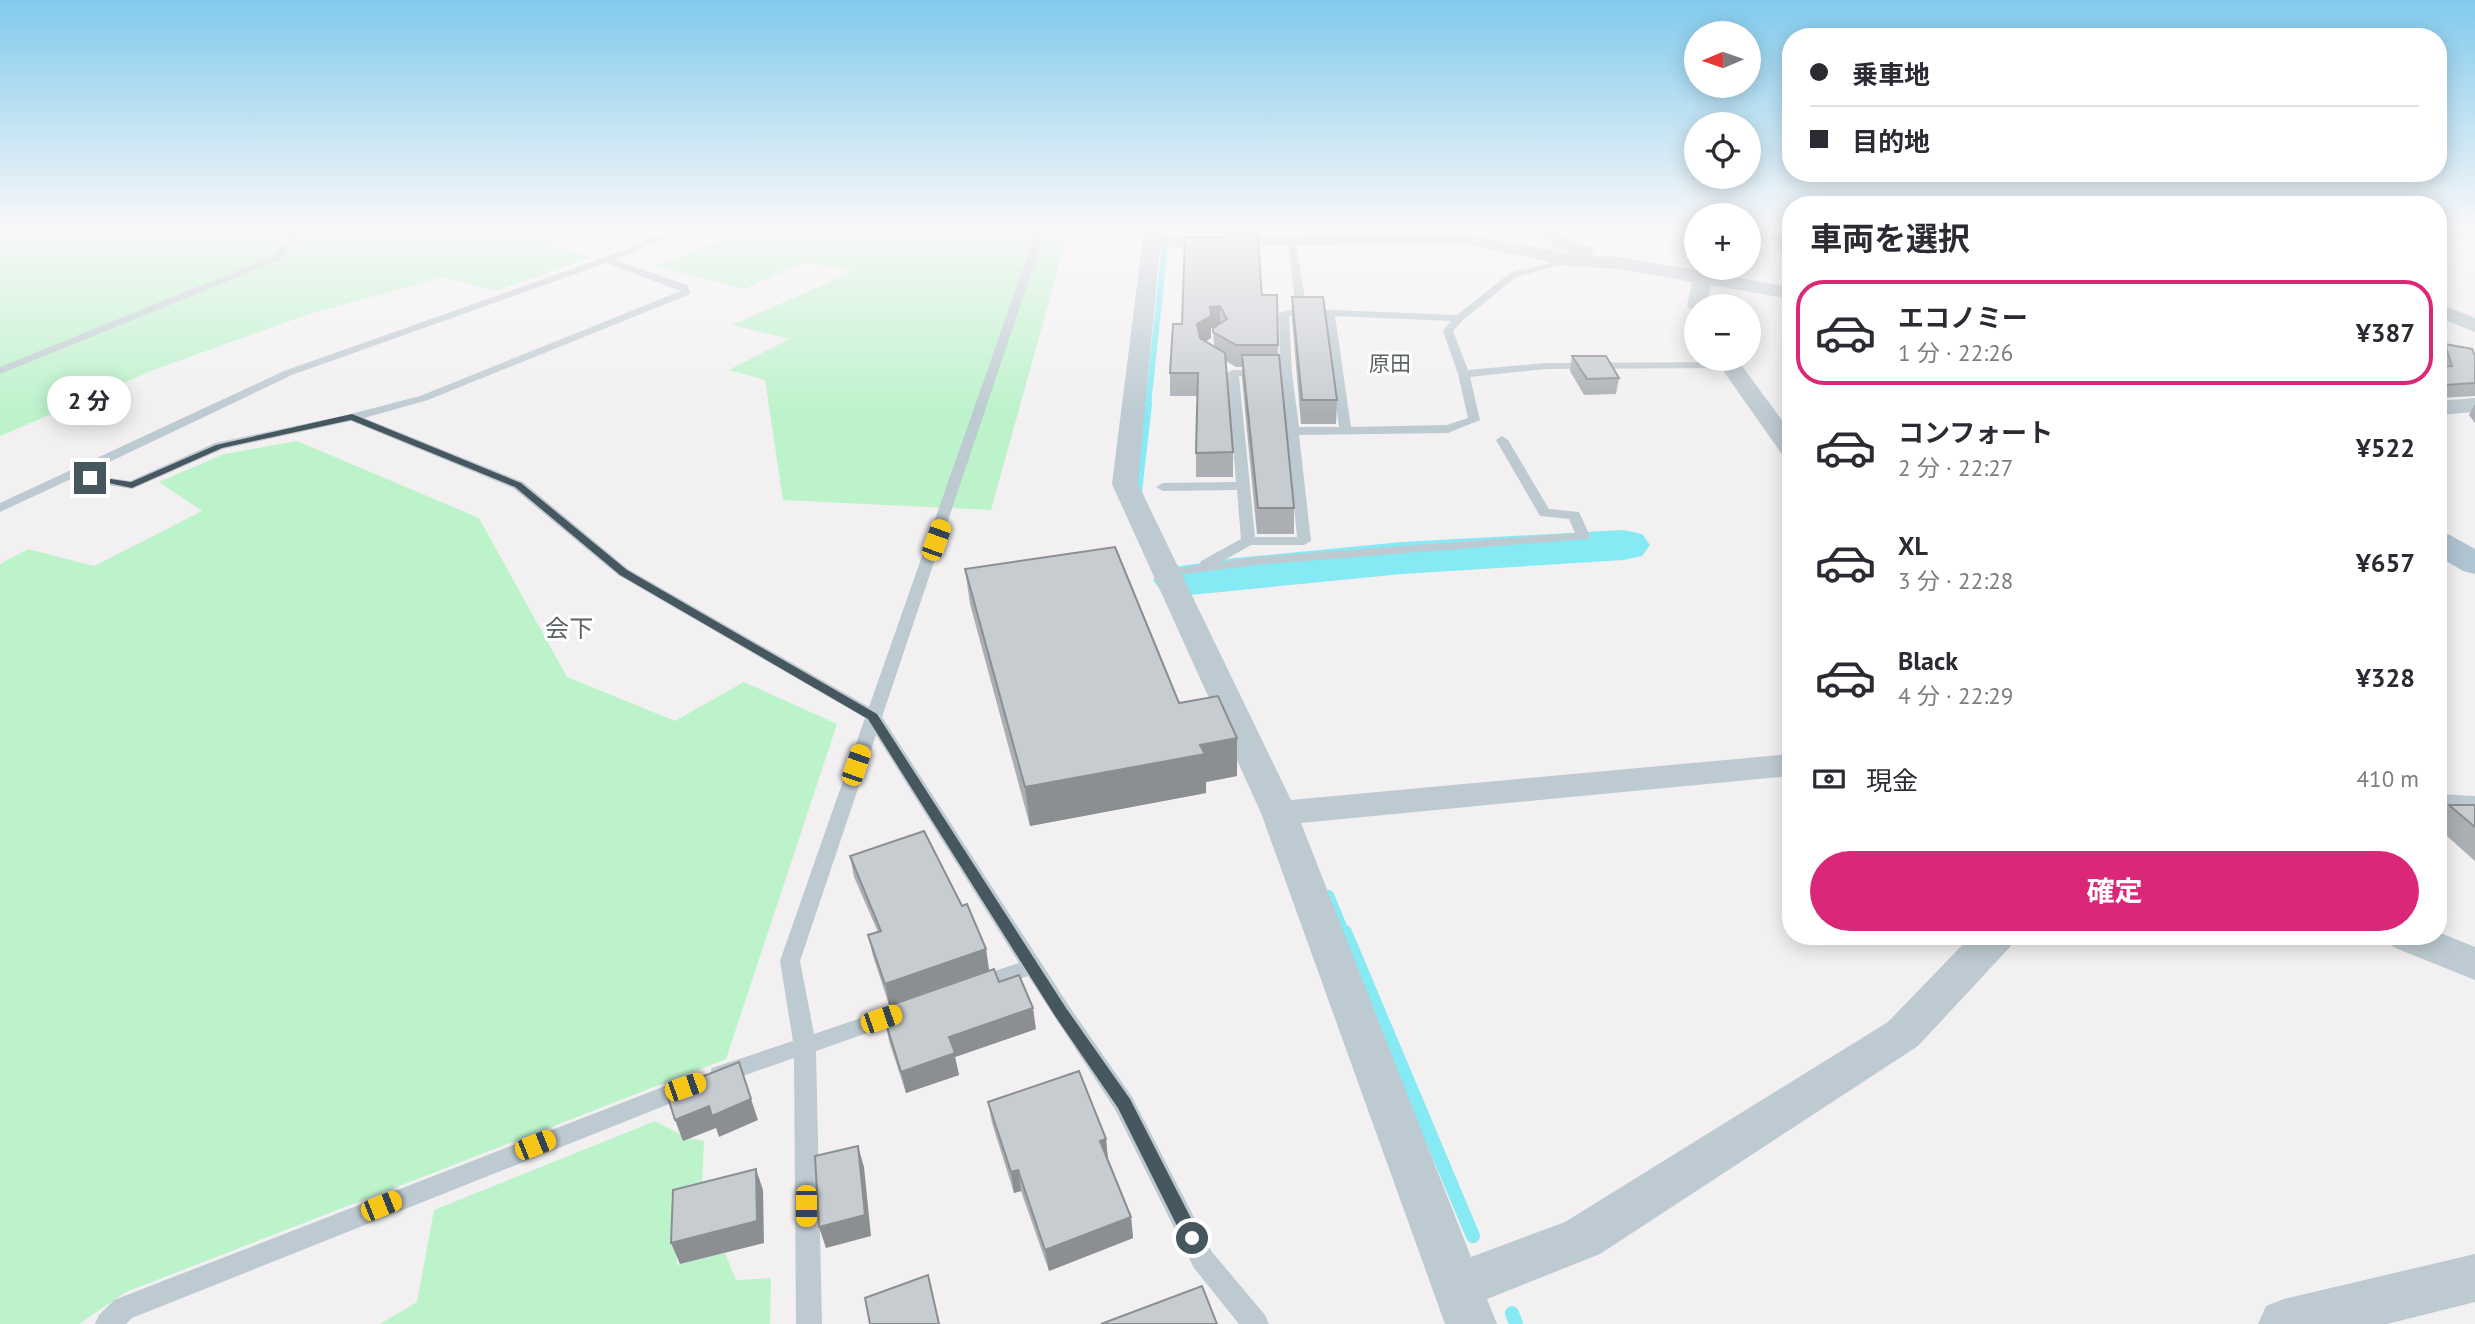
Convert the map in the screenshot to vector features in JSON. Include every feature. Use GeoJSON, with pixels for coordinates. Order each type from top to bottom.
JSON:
{"type":"FeatureCollection","features":[{"type":"Feature","properties":{"kind":"main road"},"geometry":{"type":"LineString","coordinates":[[2447,547],[2475,564]]}},
{"type":"Feature","properties":{"kind":"street"},"geometry":{"type":"LineString","coordinates":[[1146,291],[1125,484],[1165,575],[1279,813],[1464,1305],[1582,1238],[1903,1034],[1987,945]]}},
{"type":"Feature","properties":{"kind":"street"},"geometry":{"type":"LineString","coordinates":[[2447,313],[2475,326]]}},
{"type":"Feature","properties":{"kind":"street"},"geometry":{"type":"LineString","coordinates":[[1735,371],[1782,432]]}},
{"type":"Feature","properties":{"kind":"street"},"geometry":{"type":"LineString","coordinates":[[2447,405],[2475,405]]}},
{"type":"Feature","properties":{"kind":"street"},"geometry":{"type":"LineString","coordinates":[[1279,813],[1782,766]]}},
{"type":"Feature","properties":{"kind":"street"},"geometry":{"type":"LineString","coordinates":[[2447,806],[2475,808]]}},
{"type":"Feature","properties":{"kind":"street"},"geometry":{"type":"LineString","coordinates":[[2429,945],[2475,964]]}},
{"type":"Feature","properties":{"kind":"street"},"geometry":{"type":"LineString","coordinates":[[2284,1324],[2475,1278]]}},
{"type":"Feature","properties":{"kind":"lane"},"geometry":{"type":"LineString","coordinates":[[0,371],[196,291]]}},
{"type":"Feature","properties":{"kind":"lane"},"geometry":{"type":"LineString","coordinates":[[0,508],[288,373],[519,291]]}},
{"type":"Feature","properties":{"kind":"lane"},"geometry":{"type":"LineString","coordinates":[[68,475],[132,485],[219,446],[352,417],[424,397],[686,291]]}},
{"type":"Feature","properties":{"kind":"lane"},"geometry":{"type":"LineString","coordinates":[[808,1324],[805,1045],[790,961],[1021,291]]}},
{"type":"Feature","properties":{"kind":"lane"},"geometry":{"type":"LineString","coordinates":[[1298,291],[1302,312]]}},
{"type":"Feature","properties":{"kind":"lane"},"geometry":{"type":"LineString","coordinates":[[1293,431],[1448,429],[1475,420],[1464,374],[1448,331],[1459,318],[1493,291]]}},
{"type":"Feature","properties":{"kind":"lane"},"geometry":{"type":"LineString","coordinates":[[1198,569],[1248,541],[1304,541],[1286,373],[1284,313],[1329,312],[1459,318]]}},
{"type":"Feature","properties":{"kind":"lane"},"geometry":{"type":"LineString","coordinates":[[1329,312],[1345,430]]}},
{"type":"Feature","properties":{"kind":"lane"},"geometry":{"type":"LineString","coordinates":[[1464,374],[1546,366],[1684,363]]}},
{"type":"Feature","properties":{"kind":"lane"},"geometry":{"type":"LineString","coordinates":[[1248,541],[1229,370],[1286,373]]}},
{"type":"Feature","properties":{"kind":"lane"},"geometry":{"type":"LineString","coordinates":[[352,417],[518,485],[623,572],[873,716],[1032,967],[1124,1104],[1203,1260],[1256,1324]]}},
{"type":"Feature","properties":{"kind":"lane"},"geometry":{"type":"LineString","coordinates":[[1165,575],[1255,561],[1583,536],[1574,514],[1545,513],[1502,440]]}},
{"type":"Feature","properties":{"kind":"lane"},"geometry":{"type":"LineString","coordinates":[[1163,487],[1242,486]]}},
{"type":"Feature","properties":{"kind":"lane"},"geometry":{"type":"LineString","coordinates":[[957,993],[1032,967]]}},
{"type":"Feature","properties":{"kind":"lane"},"geometry":{"type":"LineString","coordinates":[[108,1324],[123,1309],[637,1104],[931,1002]]}},
{"type":"Feature","properties":{"kind":"green space"},"geometry":{"type":"Polygon","coordinates":[[[0,291],[393,291],[309,314],[156,369],[0,436],[0,291]]]}},
{"type":"Feature","properties":{"kind":"green space"},"geometry":{"type":"Polygon","coordinates":[[[810,291],[1052,291],[991,510],[783,500],[765,380],[729,370],[789,339],[732,325],[810,291]]]}},
{"type":"Feature","properties":{"kind":"green space"},"geometry":{"type":"Polygon","coordinates":[[[297,441],[479,518],[567,677],[675,721],[744,682],[837,724],[726,1059],[126,1292],[79,1324],[0,1324],[0,564],[28,549],[94,566],[202,511],[159,482],[224,454],[297,441]]]}},
{"type":"Feature","properties":{"kind":"green space"},"geometry":{"type":"Polygon","coordinates":[[[655,1121],[686,1137],[704,1141],[702,1185],[671,1196],[677,1265],[725,1253],[736,1280],[771,1278],[770,1324],[380,1324],[417,1302],[434,1210],[655,1121]]]}},
{"type":"Feature","properties":{"kind":"building"},"geometry":{"type":"Polygon","coordinates":[[[1183,291],[1262,291],[1262,295],[1277,295],[1278,345],[1236,345],[1213,332],[1213,328],[1227,319],[1220,306],[1210,307],[1211,316],[1197,324],[1200,338],[1225,353],[1233,452],[1196,453],[1198,373],[1170,373],[1173,324],[1182,324],[1183,291]]]}},
{"type":"Feature","properties":{"kind":"building"},"geometry":{"type":"Polygon","coordinates":[[[1292,297],[1323,297],[1337,400],[1302,400],[1292,297]]]}},
{"type":"Feature","properties":{"kind":"building"},"geometry":{"type":"Polygon","coordinates":[[[2447,344],[2472,349],[2475,356],[2475,383],[2447,385],[2447,366],[2452,366],[2447,344]]]}},
{"type":"Feature","properties":{"kind":"building"},"geometry":{"type":"Polygon","coordinates":[[[1242,355],[1279,355],[1294,508],[1258,508],[1242,355]]]}},
{"type":"Feature","properties":{"kind":"building"},"geometry":{"type":"Polygon","coordinates":[[[1572,356],[1606,356],[1619,378],[1587,379],[1572,356]]]}},
{"type":"Feature","properties":{"kind":"building"},"geometry":{"type":"Polygon","coordinates":[[[1115,547],[1179,703],[1218,696],[1237,738],[1200,745],[1205,754],[1025,787],[965,569],[1115,547]]]}},
{"type":"Feature","properties":{"kind":"building"},"geometry":{"type":"Polygon","coordinates":[[[2449,805],[2475,805],[2475,827],[2449,805]]]}},
{"type":"Feature","properties":{"kind":"building"},"geometry":{"type":"Polygon","coordinates":[[[924,831],[962,906],[967,904],[986,949],[885,984],[868,935],[881,931],[850,856],[924,831]]]}},
{"type":"Feature","properties":{"kind":"building"},"geometry":{"type":"Polygon","coordinates":[[[994,969],[999,982],[1019,975],[1033,1008],[949,1037],[955,1053],[901,1072],[885,1020],[895,1016],[891,1005],[994,969]]]}},
{"type":"Feature","properties":{"kind":"building"},"geometry":{"type":"Polygon","coordinates":[[[739,1062],[751,1099],[712,1116],[709,1106],[675,1120],[666,1091],[739,1062]]]}},
{"type":"Feature","properties":{"kind":"building"},"geometry":{"type":"Polygon","coordinates":[[[1079,1071],[1106,1139],[1100,1141],[1131,1217],[1045,1250],[1018,1170],[1011,1172],[988,1102],[1079,1071]]]}},
{"type":"Feature","properties":{"kind":"building"},"geometry":{"type":"Polygon","coordinates":[[[858,1146],[865,1215],[819,1227],[815,1156],[858,1146]]]}},
{"type":"Feature","properties":{"kind":"building"},"geometry":{"type":"Polygon","coordinates":[[[756,1169],[757,1221],[671,1243],[673,1190],[756,1169]]]}},
{"type":"Feature","properties":{"kind":"building"},"geometry":{"type":"Polygon","coordinates":[[[928,1275],[939,1324],[870,1324],[865,1298],[928,1275]]]}},
{"type":"Feature","properties":{"kind":"building"},"geometry":{"type":"Polygon","coordinates":[[[1202,1286],[1217,1324],[1101,1324],[1202,1286]]]}},
{"type":"Feature","properties":{"kind":"waterway"},"geometry":{"type":"LineString","coordinates":[[1148,405],[1160,291]]}},
{"type":"Feature","properties":{"kind":"waterway"},"geometry":{"type":"LineString","coordinates":[[1141,499],[1138,492],[1148,404]]}},
{"type":"Feature","properties":{"kind":"waterway"},"geometry":{"type":"LineString","coordinates":[[1180,580],[1402,558],[1624,545]]}},
{"type":"Feature","properties":{"kind":"waterway"},"geometry":{"type":"LineString","coordinates":[[1329,895],[1345,934]]}},
{"type":"Feature","properties":{"kind":"waterway"},"geometry":{"type":"LineString","coordinates":[[1345,932],[1473,1236]]}},
{"type":"Feature","properties":{"kind":"waterway"},"geometry":{"type":"LineString","coordinates":[[1512,1313],[1516,1324]]}},
{"type":"Feature","properties":{"kind":"district","name":"原田"},"geometry":{"type":"Point","coordinates":[1390,364]}},
{"type":"Feature","properties":{"kind":"district","name":"会下"},"geometry":{"type":"Point","coordinates":[569,629]}},
{"type":"Feature","properties":{"kind":"route"},"geometry":{"type":"LineString","coordinates":[[90,478],[132,485],[219,446],[352,417],[518,485],[623,572],[873,716],[1061,1012],[1124,1104],[1192,1238]]}}]}
